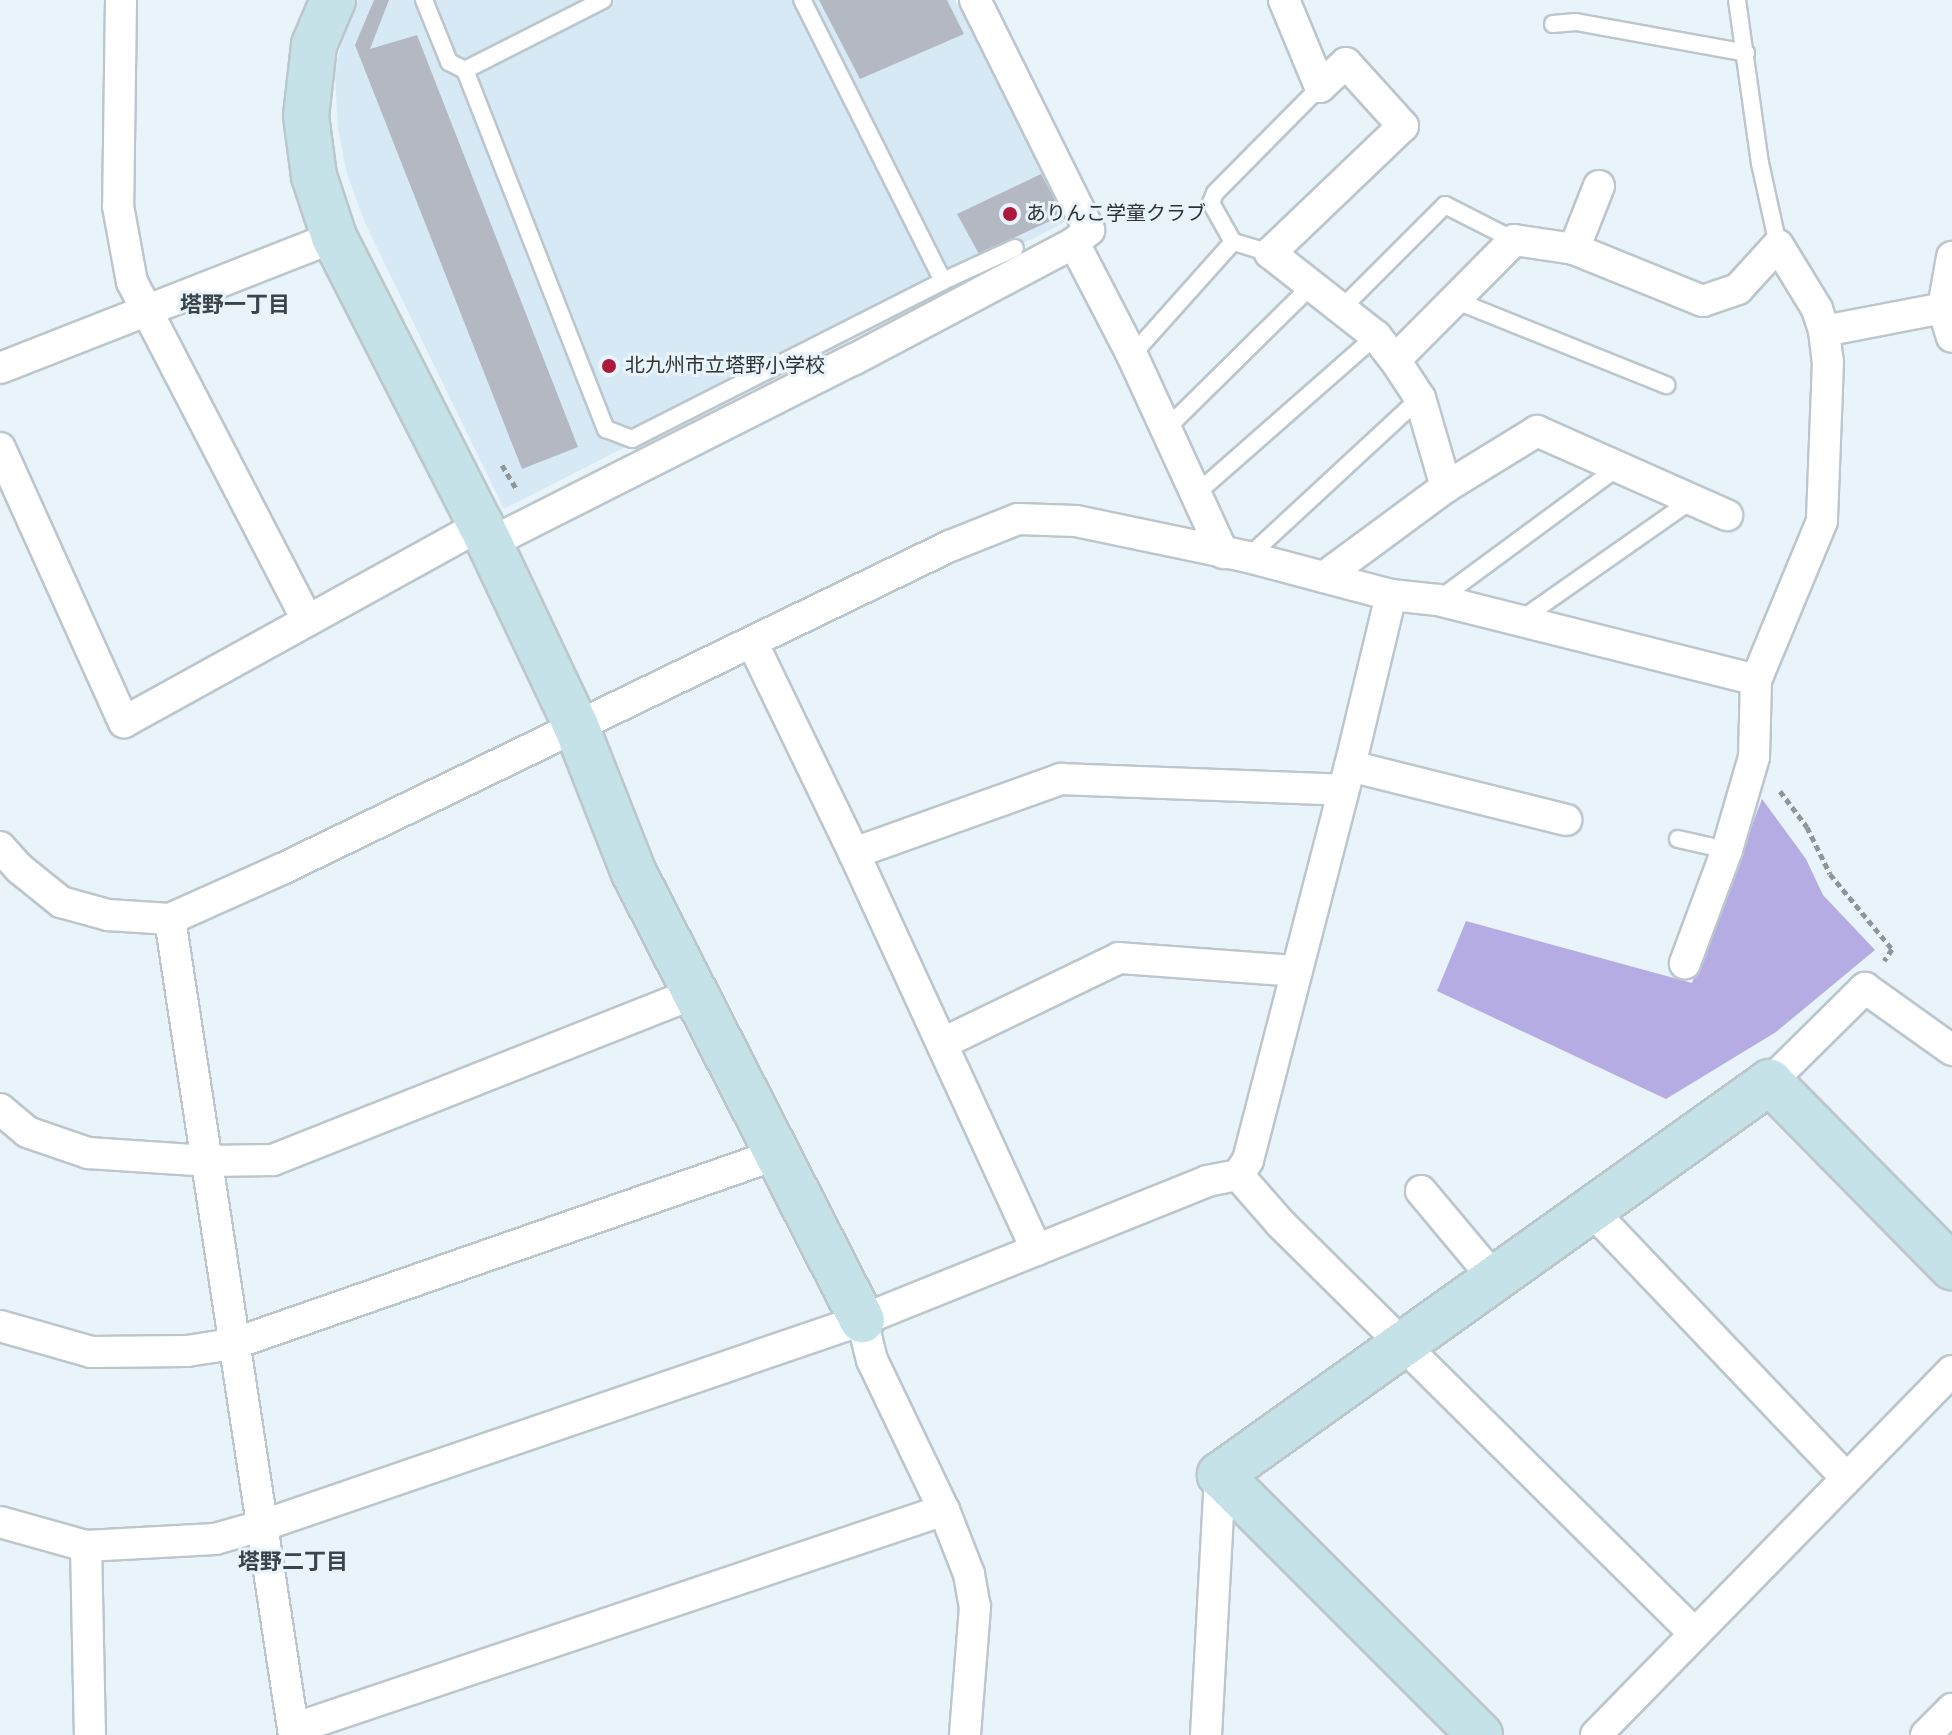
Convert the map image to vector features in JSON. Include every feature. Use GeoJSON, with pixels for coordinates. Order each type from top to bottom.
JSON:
{"type":"FeatureCollection","features":[{"type":"Feature","properties":{"kind":"street"},"geometry":{"type":"LineString","coordinates":[[121,0],[118,206],[132,282],[307,619]]}},
{"type":"Feature","properties":{"kind":"street"},"geometry":{"type":"LineString","coordinates":[[333,0],[314,45],[306,116],[314,176],[334,237],[486,534],[576,726],[634,873],[862,1320],[872,1360],[944,1510],[969,1574],[975,1607],[965,1735]]}},
{"type":"Feature","properties":{"kind":"street"},"geometry":{"type":"LineString","coordinates":[[0,448],[124,722],[307,619],[486,534],[849,346],[1074,243],[1089,230],[975,0]]}},
{"type":"Feature","properties":{"kind":"street"},"geometry":{"type":"LineString","coordinates":[[1284,0],[1320,87],[1346,63],[1403,126],[1270,253],[1376,336],[1395,360],[1420,398],[1446,487]]}},
{"type":"Feature","properties":{"kind":"street"},"geometry":{"type":"LineString","coordinates":[[1574,249],[1599,186]]}},
{"type":"Feature","properties":{"kind":"street"},"geometry":{"type":"LineString","coordinates":[[0,368],[334,237]]}},
{"type":"Feature","properties":{"kind":"street"},"geometry":{"type":"LineString","coordinates":[[1395,360],[1452,299],[1514,240],[1574,249],[1703,301],[1738,289],[1778,245],[1817,309],[1828,362],[1822,521],[1756,680],[1754,757],[1727,850],[1685,963]]}},
{"type":"Feature","properties":{"kind":"street"},"geometry":{"type":"LineString","coordinates":[[1074,243],[1132,355],[1197,493],[1235,555]]}},
{"type":"Feature","properties":{"kind":"street"},"geometry":{"type":"LineString","coordinates":[[1952,257],[1943,308],[1952,337]]}},
{"type":"Feature","properties":{"kind":"street"},"geometry":{"type":"LineString","coordinates":[[1824,331],[1943,308]]}},
{"type":"Feature","properties":{"kind":"street"},"geometry":{"type":"LineString","coordinates":[[1324,577],[1446,487],[1537,431],[1727,515]]}},
{"type":"Feature","properties":{"kind":"street"},"geometry":{"type":"LineString","coordinates":[[0,847],[20,869],[61,902],[108,915],[170,919],[295,863],[753,644],[950,546],[1018,519],[1076,521],[1235,555],[1391,595],[1438,600],[1756,680]]}},
{"type":"Feature","properties":{"kind":"street"},"geometry":{"type":"LineString","coordinates":[[0,1522],[86,1546],[215,1539],[261,1526],[862,1320],[1207,1181],[1238,1175],[1248,1160],[1391,595]]}},
{"type":"Feature","properties":{"kind":"street"},"geometry":{"type":"LineString","coordinates":[[753,644],[854,853],[1037,1250]]}},
{"type":"Feature","properties":{"kind":"street"},"geometry":{"type":"LineString","coordinates":[[854,853],[1061,779],[1346,778],[1566,820]]}},
{"type":"Feature","properties":{"kind":"street"},"geometry":{"type":"LineString","coordinates":[[170,919],[293,1732],[944,1510]]}},
{"type":"Feature","properties":{"kind":"street"},"geometry":{"type":"LineString","coordinates":[[943,1043],[1119,958],[1297,971]]}},
{"type":"Feature","properties":{"kind":"street"},"geometry":{"type":"LineString","coordinates":[[1220,1475],[1400,1343],[1592,1211],[1770,1082],[1865,988],[1945,1034]]}},
{"type":"Feature","properties":{"kind":"street"},"geometry":{"type":"LineString","coordinates":[[0,1109],[27,1132],[88,1153],[207,1161],[273,1160],[694,993]]}},
{"type":"Feature","properties":{"kind":"street"},"geometry":{"type":"LineString","coordinates":[[1770,1082],[1952,1267]]}},
{"type":"Feature","properties":{"kind":"street"},"geometry":{"type":"LineString","coordinates":[[0,1326],[91,1352],[187,1351],[233,1344],[778,1154]]}},
{"type":"Feature","properties":{"kind":"street"},"geometry":{"type":"LineString","coordinates":[[1238,1175],[1280,1223],[1694,1633]]}},
{"type":"Feature","properties":{"kind":"street"},"geometry":{"type":"LineString","coordinates":[[1421,1191],[1493,1277]]}},
{"type":"Feature","properties":{"kind":"street"},"geometry":{"type":"LineString","coordinates":[[1592,1211],[1845,1477]]}},
{"type":"Feature","properties":{"kind":"street"},"geometry":{"type":"LineString","coordinates":[[1596,1735],[1952,1371]]}},
{"type":"Feature","properties":{"kind":"street"},"geometry":{"type":"LineString","coordinates":[[1206,1735],[1220,1475]]}},
{"type":"Feature","properties":{"kind":"street"},"geometry":{"type":"LineString","coordinates":[[1220,1475],[1480,1735]]}},
{"type":"Feature","properties":{"kind":"street"},"geometry":{"type":"LineString","coordinates":[[86,1546],[90,1735]]}},
{"type":"Feature","properties":{"kind":"street"},"geometry":{"type":"LineString","coordinates":[[1926,1735],[1952,1709]]}},
{"type":"Feature","properties":{"kind":"lane"},"geometry":{"type":"LineString","coordinates":[[424,0],[449,62],[465,70],[606,429],[632,439],[797,373]]}},
{"type":"Feature","properties":{"kind":"lane"},"geometry":{"type":"LineString","coordinates":[[465,70],[570,8],[603,0]]}},
{"type":"Feature","properties":{"kind":"lane"},"geometry":{"type":"LineString","coordinates":[[802,0],[943,281]]}},
{"type":"Feature","properties":{"kind":"lane"},"geometry":{"type":"LineString","coordinates":[[1737,0],[1760,163],[1778,245]]}},
{"type":"Feature","properties":{"kind":"lane"},"geometry":{"type":"LineString","coordinates":[[1553,24],[1576,22],[1746,53]]}},
{"type":"Feature","properties":{"kind":"lane"},"geometry":{"type":"LineString","coordinates":[[1270,253],[1233,242],[1211,203],[1215,193],[1320,87]]}},
{"type":"Feature","properties":{"kind":"lane"},"geometry":{"type":"LineString","coordinates":[[1341,309],[1445,205],[1514,240]]}},
{"type":"Feature","properties":{"kind":"lane"},"geometry":{"type":"LineString","coordinates":[[1132,355],[1233,242]]}},
{"type":"Feature","properties":{"kind":"lane"},"geometry":{"type":"LineString","coordinates":[[849,346],[943,281],[1015,248]]}},
{"type":"Feature","properties":{"kind":"lane"},"geometry":{"type":"LineString","coordinates":[[1166,429],[1311,286]]}},
{"type":"Feature","properties":{"kind":"lane"},"geometry":{"type":"LineString","coordinates":[[1452,299],[1666,385]]}},
{"type":"Feature","properties":{"kind":"lane"},"geometry":{"type":"LineString","coordinates":[[1197,493],[1376,336]]}},
{"type":"Feature","properties":{"kind":"lane"},"geometry":{"type":"LineString","coordinates":[[1235,555],[1420,398]]}},
{"type":"Feature","properties":{"kind":"lane"},"geometry":{"type":"LineString","coordinates":[[1438,600],[1620,466]]}},
{"type":"Feature","properties":{"kind":"lane"},"geometry":{"type":"LineString","coordinates":[[1518,621],[1692,500]]}},
{"type":"Feature","properties":{"kind":"lane"},"geometry":{"type":"LineString","coordinates":[[1678,839],[1727,850]]}},
{"type":"Feature","properties":{"kind":"path"},"geometry":{"type":"LineString","coordinates":[[1807,827],[1830,874],[1892,949],[1865,988]]}},
{"type":"Feature","properties":{"kind":"shaded area","name":"北九州市立塔野小学校"},"geometry":{"type":"Polygon","coordinates":[[[358,0],[955,0],[1067,221],[504,509],[365,223],[347,174],[338,129],[335,74],[345,23],[358,0]]]}},
{"type":"Feature","properties":{"kind":"shaded area"},"geometry":{"type":"Polygon","coordinates":[[[1762,799],[1806,859],[1823,895],[1875,950],[1776,1032],[1666,1099],[1437,991],[1466,921],[1692,983],[1762,799]]]}},
{"type":"Feature","properties":{"kind":"building"},"geometry":{"type":"Polygon","coordinates":[[[374,0],[389,0],[370,49],[417,35],[578,447],[522,469],[355,45],[374,0]]]}},
{"type":"Feature","properties":{"kind":"building"},"geometry":{"type":"Polygon","coordinates":[[[819,0],[947,0],[964,34],[860,79],[819,0]]]}},
{"type":"Feature","properties":{"kind":"building","name":"ありんこ学童クラブ"},"geometry":{"type":"Polygon","coordinates":[[[1041,174],[1063,215],[979,254],[957,214],[1041,174]]]}},
{"type":"Feature","properties":{"kind":"place","name":"ありんこ学童クラブ"},"geometry":{"type":"Point","coordinates":[1010,214]}},
{"type":"Feature","properties":{"kind":"place","name":"北九州市立塔野小学校"},"geometry":{"type":"Point","coordinates":[609,366]}},
{"type":"Feature","properties":{"kind":"district","name":"塔野一丁目"},"geometry":{"type":"Point","coordinates":[235,306]}},
{"type":"Feature","properties":{"kind":"district","name":"塔野二丁目"},"geometry":{"type":"Point","coordinates":[293,1563]}}]}
